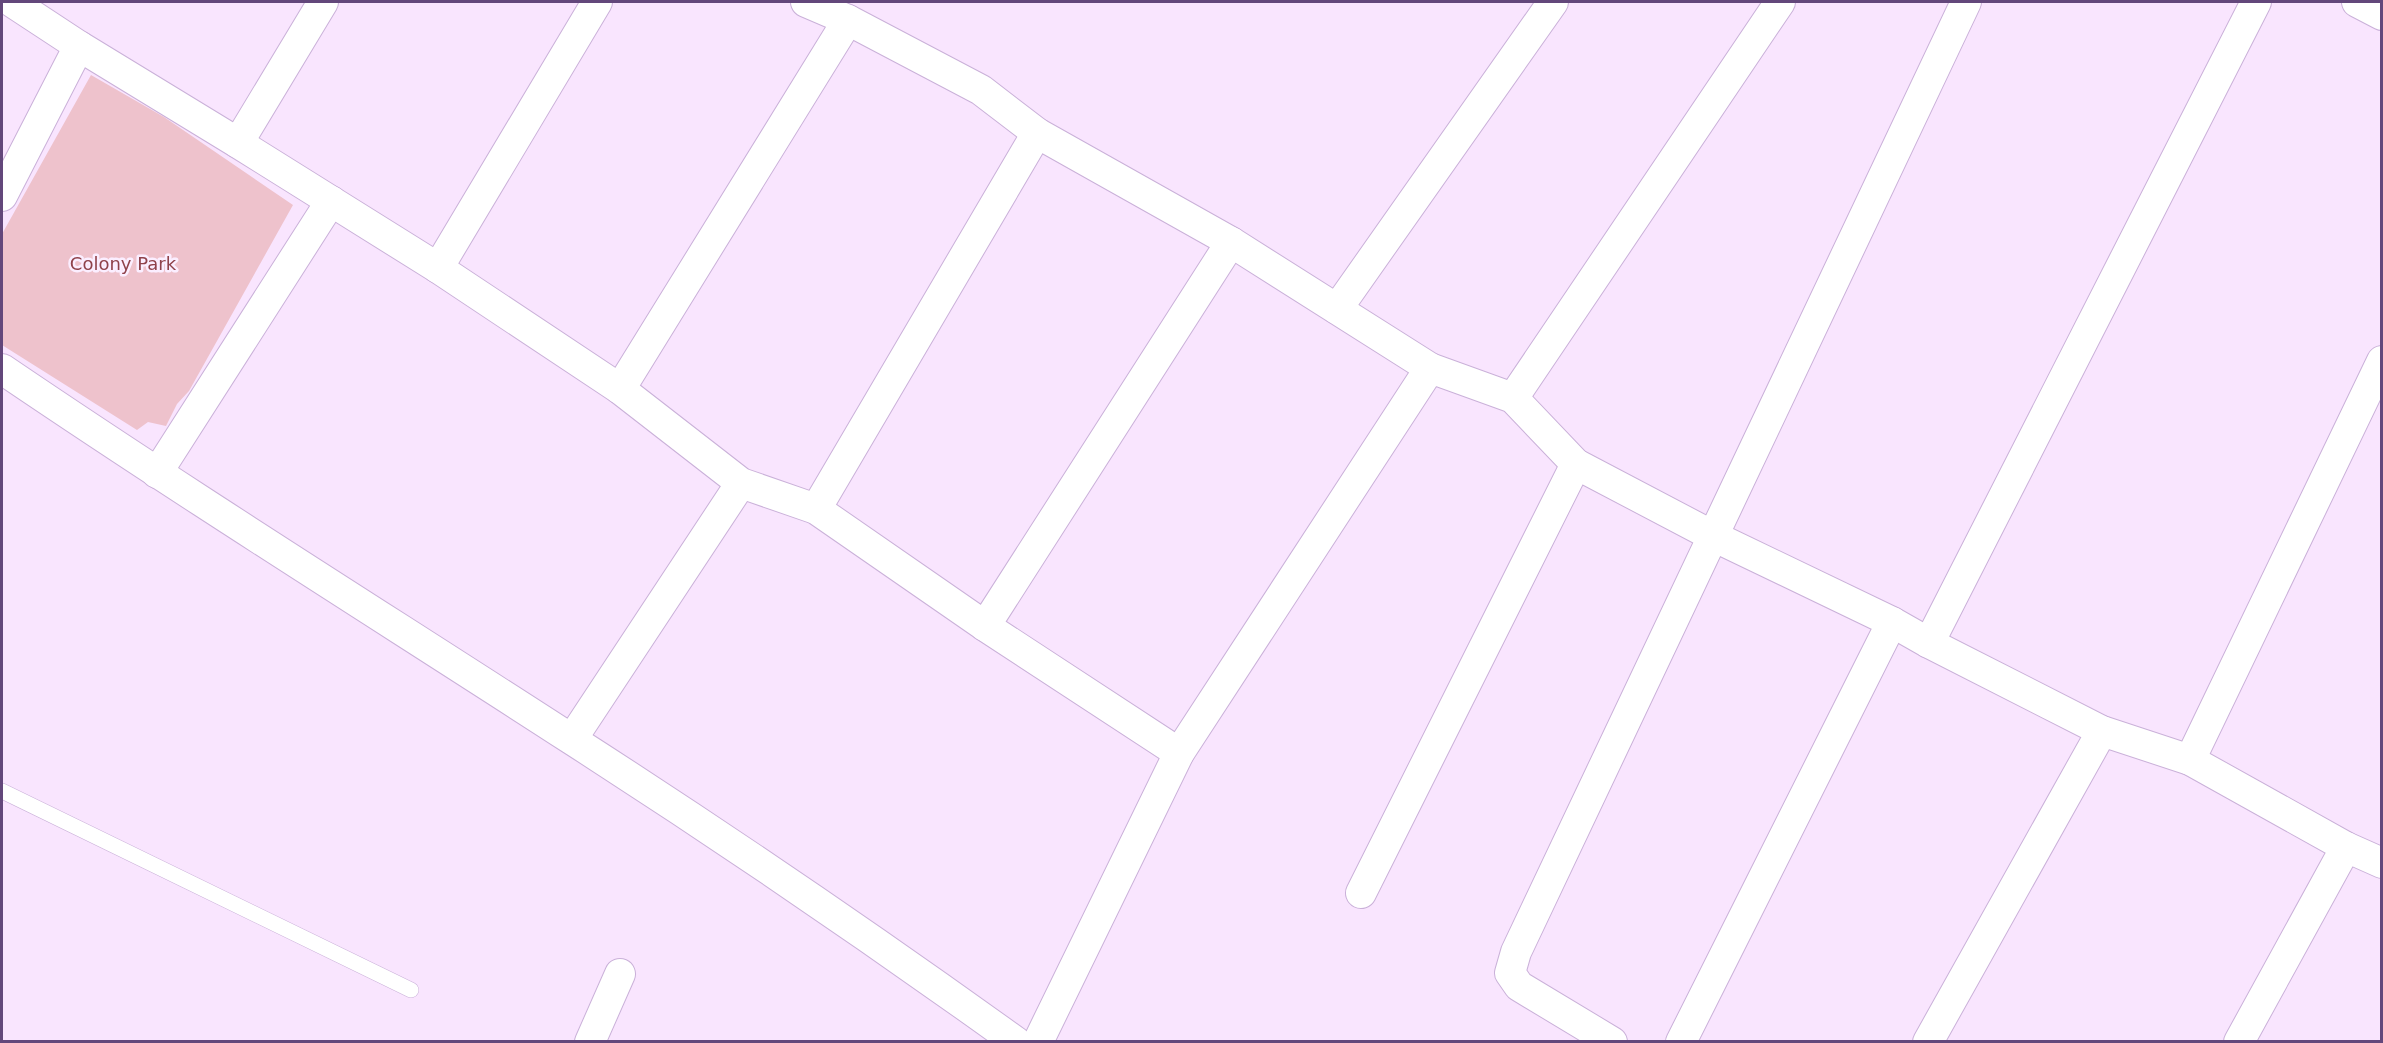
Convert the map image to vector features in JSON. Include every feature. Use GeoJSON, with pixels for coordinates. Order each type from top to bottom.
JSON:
{"type":"FeatureCollection","features":[{"type":"Feature","properties":{"kind":"street"},"geometry":{"type":"LineString","coordinates":[[12,2],[79,46],[238,142],[438,268],[620,389],[741,483],[816,509],[985,626],[1179,753]]}},
{"type":"Feature","properties":{"kind":"street"},"geometry":{"type":"LineString","coordinates":[[238,142],[323,2]]}},
{"type":"Feature","properties":{"kind":"street"},"geometry":{"type":"LineString","coordinates":[[438,268],[597,2]]}},
{"type":"Feature","properties":{"kind":"street"},"geometry":{"type":"LineString","coordinates":[[806,2],[848,20],[981,90],[1037,133],[1231,242],[1430,368],[1513,398],[1576,464],[1713,536],[1892,622],[2102,731],[2190,760],[2346,847],[2382,863]]}},
{"type":"Feature","properties":{"kind":"street"},"geometry":{"type":"LineString","coordinates":[[1338,309],[1553,2]]}},
{"type":"Feature","properties":{"kind":"street"},"geometry":{"type":"LineString","coordinates":[[1513,398],[1780,2]]}},
{"type":"Feature","properties":{"kind":"street"},"geometry":{"type":"LineString","coordinates":[[1612,1041],[1519,986],[1510,973],[1516,952],[1966,2]]}},
{"type":"Feature","properties":{"kind":"street"},"geometry":{"type":"LineString","coordinates":[[1929,643],[2256,2]]}},
{"type":"Feature","properties":{"kind":"street"},"geometry":{"type":"LineString","coordinates":[[2357,2],[2382,15]]}},
{"type":"Feature","properties":{"kind":"street"},"geometry":{"type":"LineString","coordinates":[[620,389],[848,20]]}},
{"type":"Feature","properties":{"kind":"street"},"geometry":{"type":"LineString","coordinates":[[2,196],[79,46]]}},
{"type":"Feature","properties":{"kind":"street"},"geometry":{"type":"LineString","coordinates":[[816,509],[1037,133]]}},
{"type":"Feature","properties":{"kind":"street"},"geometry":{"type":"LineString","coordinates":[[158,473],[331,201]]}},
{"type":"Feature","properties":{"kind":"street"},"geometry":{"type":"LineString","coordinates":[[985,626],[1231,242]]}},
{"type":"Feature","properties":{"kind":"street"},"geometry":{"type":"LineString","coordinates":[[2190,760],[2382,362]]}},
{"type":"Feature","properties":{"kind":"street"},"geometry":{"type":"LineString","coordinates":[[1038,1041],[1179,753],[1430,368]]}},
{"type":"Feature","properties":{"kind":"street"},"geometry":{"type":"LineString","coordinates":[[2,369],[158,473],[572,739],[881,945],[1016,1041]]}},
{"type":"Feature","properties":{"kind":"street"},"geometry":{"type":"LineString","coordinates":[[1361,893],[1576,464]]}},
{"type":"Feature","properties":{"kind":"street"},"geometry":{"type":"LineString","coordinates":[[572,739],[741,483]]}},
{"type":"Feature","properties":{"kind":"street"},"geometry":{"type":"LineString","coordinates":[[1681,1041],[1892,622]]}},
{"type":"Feature","properties":{"kind":"street"},"geometry":{"type":"LineString","coordinates":[[1928,1041],[2102,731]]}},
{"type":"Feature","properties":{"kind":"street"},"geometry":{"type":"LineString","coordinates":[[2239,1041],[2346,847]]}},
{"type":"Feature","properties":{"kind":"street"},"geometry":{"type":"LineString","coordinates":[[591,1041],[620,974]]}},
{"type":"Feature","properties":{"kind":"lane"},"geometry":{"type":"LineString","coordinates":[[2,791],[411,990]]}},
{"type":"Feature","properties":{"kind":"green space","name":"Colony Park"},"geometry":{"type":"Polygon","coordinates":[[[91,75],[164,117],[293,205],[189,391],[177,404],[166,426],[148,422],[137,430],[2,345],[2,234],[91,75]]]}}]}
